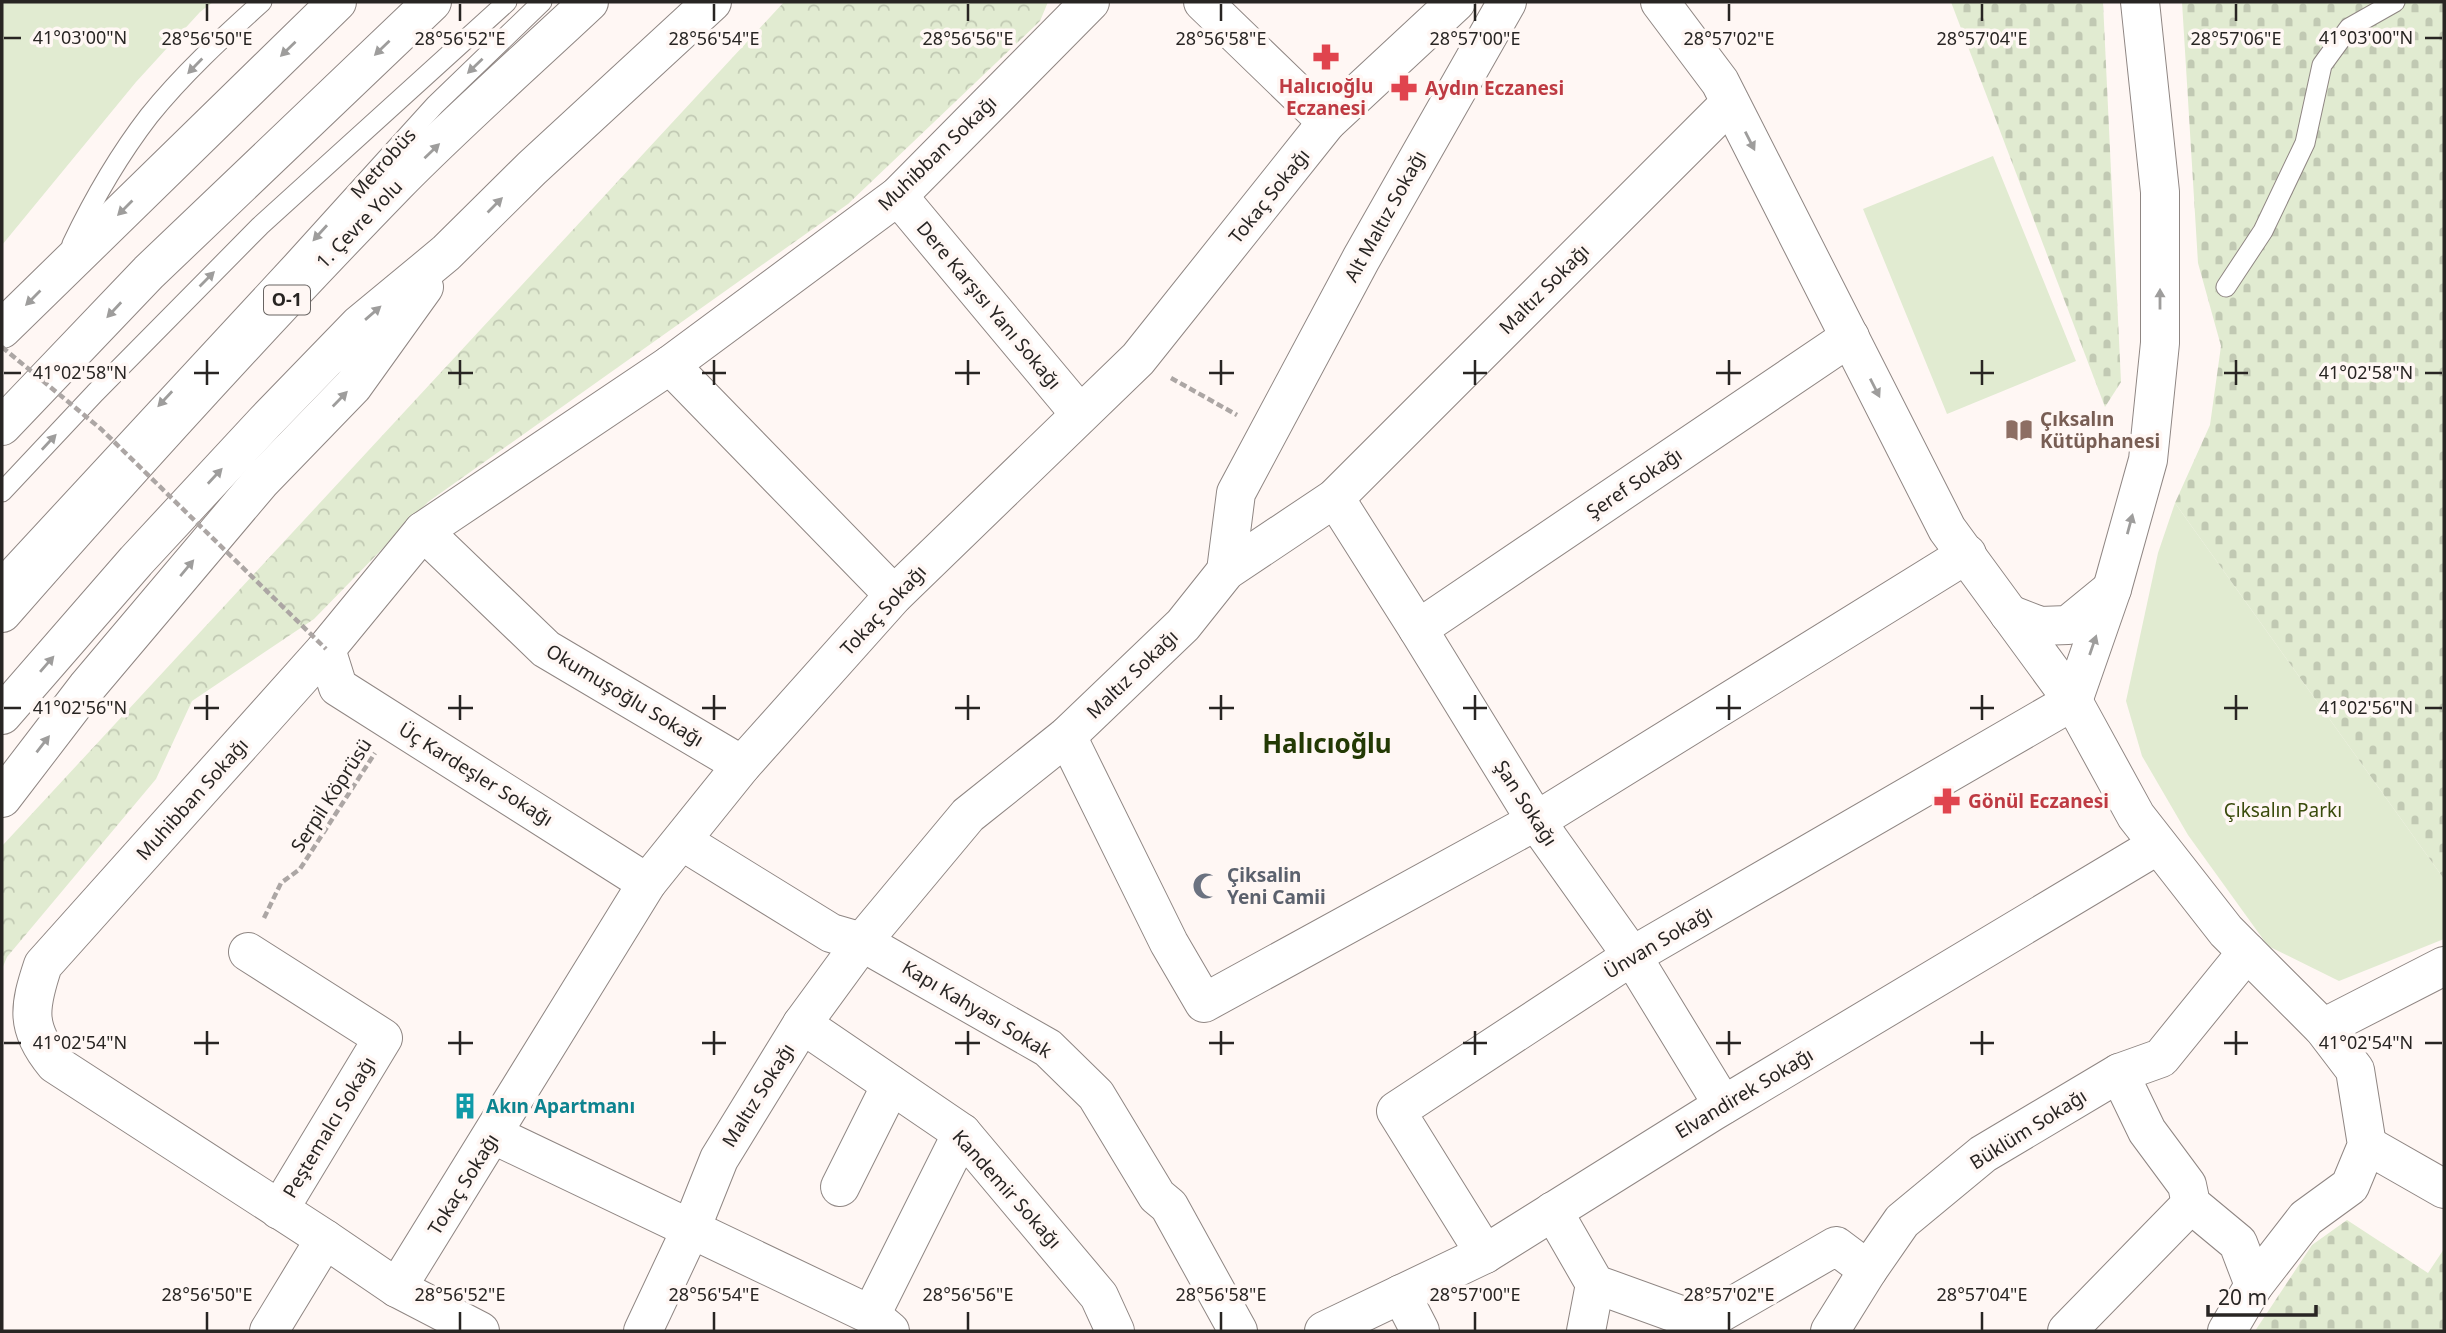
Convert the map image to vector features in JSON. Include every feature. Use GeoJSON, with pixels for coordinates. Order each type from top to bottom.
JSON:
{"type":"FeatureCollection","features":[{"type":"Feature","properties":{"kind":"main road"},"geometry":{"type":"LineString","coordinates":[[2,329],[337,2]]}},
{"type":"Feature","properties":{"kind":"main road"},"geometry":{"type":"LineString","coordinates":[[2,426],[149,272],[432,2]]}},
{"type":"Feature","properties":{"kind":"main road","name":"1. Çevre Yolu"},"geometry":{"type":"LineString","coordinates":[[2,613],[93,509],[398,182],[589,2]]}},
{"type":"Feature","properties":{"kind":"main road"},"geometry":{"type":"LineString","coordinates":[[2,715],[136,561],[359,325],[446,253],[712,2]]}},
{"type":"Feature","properties":{"kind":"main road","name":"Muhibban Sokağı"},"geometry":{"type":"LineString","coordinates":[[480,1331],[397,1288],[55,1064],[40,1046],[35,1032],[32,998],[43,965],[326,649],[423,531],[670,365],[898,196],[1090,2]]}},
{"type":"Feature","properties":{"kind":"main road"},"geometry":{"type":"LineString","coordinates":[[1203,2],[1327,122]]}},
{"type":"Feature","properties":{"kind":"main road","name":"Tokaç Sokağı"},"geometry":{"type":"LineString","coordinates":[[397,1288],[494,1135],[647,883],[742,765],[894,596],[1138,359],[1327,122],[1456,2]]}},
{"type":"Feature","properties":{"kind":"main road","name":"Alt Maltız Sokağı"},"geometry":{"type":"LineString","coordinates":[[1226,571],[1236,493],[1361,259],[1507,2]]}},
{"type":"Feature","properties":{"kind":"main road"},"geometry":{"type":"LineString","coordinates":[[1660,2],[1720,82],[1947,528],[2073,701],[2136,816],[2227,931],[2323,1028],[2355,1070],[2367,1146],[2350,1186],[2306,1219],[2254,1285],[2227,1331]]}},
{"type":"Feature","properties":{"kind":"main road"},"geometry":{"type":"LineString","coordinates":[[2073,701],[2112,589],[2148,460],[2160,343],[2160,192],[2140,2]]}},
{"type":"Feature","properties":{"kind":"main road","name":"Maltız Sokağı"},"geometry":{"type":"LineString","coordinates":[[643,1331],[691,1229],[719,1159],[802,1024],[862,942],[968,815],[1067,736],[1183,625],[1226,571],[1335,498],[1730,103]]}},
{"type":"Feature","properties":{"kind":"main road","name":"Dere Karşısı Yanı Sokağı"},"geometry":{"type":"LineString","coordinates":[[898,196],[1080,414]]}},
{"type":"Feature","properties":{"kind":"main road"},"geometry":{"type":"LineString","coordinates":[[2,798],[87,687],[253,491],[353,386],[406,315],[446,253]]}},
{"type":"Feature","properties":{"kind":"main road","name":"Şeref Sokağı"},"geometry":{"type":"LineString","coordinates":[[1418,629],[1850,337]]}},
{"type":"Feature","properties":{"kind":"main road"},"geometry":{"type":"LineString","coordinates":[[670,365],[894,596]]}},
{"type":"Feature","properties":{"kind":"main road","name":"Şan Sokağı"},"geometry":{"type":"LineString","coordinates":[[1335,498],[1536,821],[1632,956],[1723,1105]]}},
{"type":"Feature","properties":{"kind":"main road","name":"Okumuşoğlu Sokağı"},"geometry":{"type":"LineString","coordinates":[[423,531],[546,649],[742,765]]}},
{"type":"Feature","properties":{"kind":"main road"},"geometry":{"type":"LineString","coordinates":[[1067,736],[1170,943],[1204,1003],[1536,821],[1967,554]]}},
{"type":"Feature","properties":{"kind":"main road"},"geometry":{"type":"LineString","coordinates":[[2009,614],[2040,626],[2068,625],[2112,589]]}},
{"type":"Feature","properties":{"kind":"main road","name":"Üç Kardeşler Sokağı"},"geometry":{"type":"LineString","coordinates":[[326,649],[338,687],[647,883]]}},
{"type":"Feature","properties":{"kind":"main road","name":"Ünvan Sokağı"},"geometry":{"type":"LineString","coordinates":[[1485,1254],[1396,1111],[1632,956],[2073,701]]}},
{"type":"Feature","properties":{"kind":"main road","name":"Kapı Kahyası Sokak"},"geometry":{"type":"LineString","coordinates":[[682,841],[831,933],[862,942],[1048,1048],[1096,1096],[1157,1196],[1169,1206],[1238,1331]]}},
{"type":"Feature","properties":{"kind":"main road","name":"Elvandirek Sokağı"},"geometry":{"type":"LineString","coordinates":[[1324,1331],[1485,1254],[1723,1105],[2158,845]]}},
{"type":"Feature","properties":{"kind":"main road","name":"Peştemalcı Sokağı"},"geometry":{"type":"LineString","coordinates":[[248,952],[383,1038],[279,1210]]}},
{"type":"Feature","properties":{"kind":"main road","name":"Büklüm Sokağı"},"geometry":{"type":"LineString","coordinates":[[1830,1331],[1902,1222],[1983,1154],[2119,1073],[2161,1058],[2247,953]]}},
{"type":"Feature","properties":{"kind":"main road"},"geometry":{"type":"LineString","coordinates":[[2323,1028],[2444,966]]}},
{"type":"Feature","properties":{"kind":"main road","name":"Kandemir Sokağı"},"geometry":{"type":"LineString","coordinates":[[802,1024],[962,1133],[1099,1296],[1115,1331]]}},
{"type":"Feature","properties":{"kind":"main road"},"geometry":{"type":"LineString","coordinates":[[2119,1073],[2147,1131],[2187,1185],[2191,1204],[2238,1243],[2254,1285]]}},
{"type":"Feature","properties":{"kind":"main road"},"geometry":{"type":"LineString","coordinates":[[840,1187],[891,1085]]}},
{"type":"Feature","properties":{"kind":"main road"},"geometry":{"type":"LineString","coordinates":[[494,1135],[881,1323],[962,1133]]}},
{"type":"Feature","properties":{"kind":"main road"},"geometry":{"type":"LineString","coordinates":[[2367,1146],[2444,1189]]}},
{"type":"Feature","properties":{"kind":"main road"},"geometry":{"type":"LineString","coordinates":[[2067,1331],[2191,1204]]}},
{"type":"Feature","properties":{"kind":"main road"},"geometry":{"type":"LineString","coordinates":[[1553,1211],[1595,1284],[1689,1325],[1703,1323],[1836,1246],[1868,1270]]}},
{"type":"Feature","properties":{"kind":"main road"},"geometry":{"type":"LineString","coordinates":[[269,1331],[325,1239]]}},
{"type":"Feature","properties":{"kind":"main road"},"geometry":{"type":"LineString","coordinates":[[1586,1331],[1595,1284]]}},
{"type":"Feature","properties":{"kind":"main road"},"geometry":{"type":"LineString","coordinates":[[1401,1294],[1420,1331]]}},
{"type":"Feature","properties":{"kind":"lane"},"geometry":{"type":"LineString","coordinates":[[65,267],[72,243],[116,164],[149,116],[203,58],[262,2]]}},
{"type":"Feature","properties":{"kind":"lane","name":"Metrobüs"},"geometry":{"type":"LineString","coordinates":[[2,492],[260,226],[507,2]]}},
{"type":"Feature","properties":{"kind":"lane","name":"Metrobüs"},"geometry":{"type":"LineString","coordinates":[[2,576],[435,105],[542,2]]}},
{"type":"Feature","properties":{"kind":"lane"},"geometry":{"type":"LineString","coordinates":[[2227,287],[2263,231],[2305,142],[2322,65],[2349,28],[2395,2]]}},
{"type":"Feature","properties":{"kind":"path"},"geometry":{"type":"LineString","coordinates":[[2,347],[101,429],[326,649]]}},
{"type":"Feature","properties":{"kind":"path"},"geometry":{"type":"LineString","coordinates":[[1138,359],[1268,433]]}},
{"type":"Feature","properties":{"kind":"path","name":"Serpil Köprüsü"},"geometry":{"type":"LineString","coordinates":[[248,952],[281,883],[300,869],[394,723]]}},
{"type":"Feature","properties":{"kind":"green space"},"geometry":{"type":"Polygon","coordinates":[[[2,2],[213,2],[200,12],[136,82],[2,245],[2,2]]]}},
{"type":"Feature","properties":{"kind":"green space"},"geometry":{"type":"Polygon","coordinates":[[[784,2],[1048,2],[1040,21],[848,204],[428,502],[314,619],[192,701],[156,779],[7,957],[2,969],[2,846],[784,2]]]}},
{"type":"Feature","properties":{"kind":"green space"},"geometry":{"type":"Polygon","coordinates":[[[1951,2],[2103,2],[2121,382],[2105,407],[1951,2]]]}},
{"type":"Feature","properties":{"kind":"green space"},"geometry":{"type":"Polygon","coordinates":[[[2182,2],[2444,2],[2444,879],[2175,503],[2210,425],[2221,346],[2198,263],[2182,2]]]}},
{"type":"Feature","properties":{"kind":"green space"},"geometry":{"type":"Polygon","coordinates":[[[1993,156],[2076,361],[1947,414],[1863,209],[1993,156]]]}},
{"type":"Feature","properties":{"kind":"green space","name":"Çıksalın Parkı"},"geometry":{"type":"Polygon","coordinates":[[[2175,503],[2444,879],[2444,939],[2339,981],[2268,946],[2188,835],[2142,756],[2126,701],[2158,553],[2175,503]]]}},
{"type":"Feature","properties":{"kind":"green space"},"geometry":{"type":"Polygon","coordinates":[[[2347,1220],[2428,1273],[2444,1249],[2444,1331],[2255,1331],[2312,1245],[2347,1220]]]}},
{"type":"Feature","properties":{"kind":"place","name":"Halıcıoğlu Eczanesi"},"geometry":{"type":"Point","coordinates":[1326,57]}},
{"type":"Feature","properties":{"kind":"place","name":"Aydın Eczanesi"},"geometry":{"type":"Point","coordinates":[1404,88]}},
{"type":"Feature","properties":{"kind":"place","name":"Çıksalın Kütüphanesi"},"geometry":{"type":"Point","coordinates":[2019,430]}},
{"type":"Feature","properties":{"kind":"place","name":"Gönül Eczanesi"},"geometry":{"type":"Point","coordinates":[1947,801]}},
{"type":"Feature","properties":{"kind":"place","name":"Çiksalin Yeni Camii"},"geometry":{"type":"Point","coordinates":[1206,886]}},
{"type":"Feature","properties":{"kind":"place","name":"Akın Apartmanı"},"geometry":{"type":"Point","coordinates":[465,1106]}},
{"type":"Feature","properties":{"kind":"district","name":"Halıcıoğlu"},"geometry":{"type":"Point","coordinates":[1327,744]}}]}
